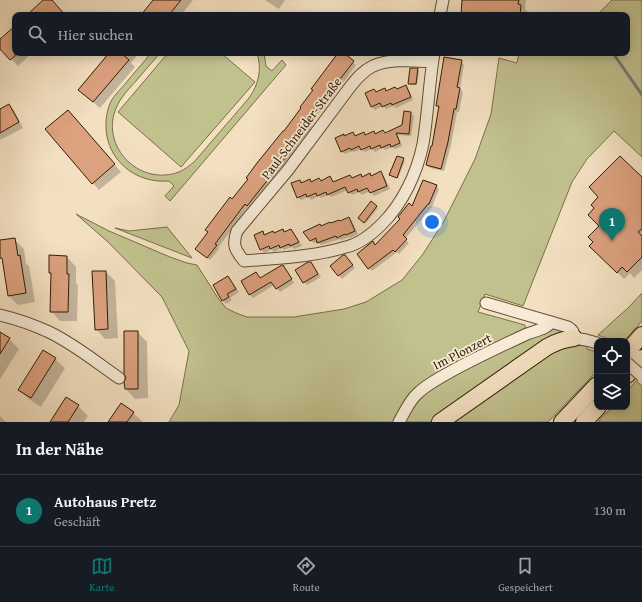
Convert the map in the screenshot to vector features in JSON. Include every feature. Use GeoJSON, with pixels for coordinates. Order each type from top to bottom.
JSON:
{"type":"FeatureCollection","features":[{"type":"Feature","properties":{"kind":"highway"},"geometry":{"type":"LineString","coordinates":[[630,349],[642,335]]}},
{"type":"Feature","properties":{"kind":"highway"},"geometry":{"type":"LineString","coordinates":[[440,422],[547,347],[564,339],[574,338]]}},
{"type":"Feature","properties":{"kind":"highway"},"geometry":{"type":"LineString","coordinates":[[628,374],[642,358]]}},
{"type":"Feature","properties":{"kind":"highway"},"geometry":{"type":"LineString","coordinates":[[562,422],[594,388]]}},
{"type":"Feature","properties":{"kind":"highway"},"geometry":{"type":"LineString","coordinates":[[584,422],[595,410]]}},
{"type":"Feature","properties":{"kind":"street"},"geometry":{"type":"LineString","coordinates":[[441,12],[443,0]]}},
{"type":"Feature","properties":{"kind":"street","name":"Paul-Schneider-Straße"},"geometry":{"type":"LineString","coordinates":[[433,57],[422,145],[408,187],[389,217],[363,240],[348,247],[326,253],[244,261],[237,254],[234,246],[236,231],[288,170],[359,76],[366,70],[380,64],[433,57]]}},
{"type":"Feature","properties":{"kind":"street"},"geometry":{"type":"LineString","coordinates":[[486,303],[568,327],[572,329],[574,338],[594,342]]}},
{"type":"Feature","properties":{"kind":"street"},"geometry":{"type":"LineString","coordinates":[[0,315],[29,324],[50,333],[76,348],[119,378]]}},
{"type":"Feature","properties":{"kind":"street","name":"Im Plonzert"},"geometry":{"type":"LineString","coordinates":[[399,422],[410,402],[430,383],[473,360],[545,327],[551,322]]}},
{"type":"Feature","properties":{"kind":"street"},"geometry":{"type":"LineString","coordinates":[[630,366],[642,376]]}},
{"type":"Feature","properties":{"kind":"green space"},"geometry":{"type":"Polygon","coordinates":[[[612,0],[642,0],[642,157],[614,131],[587,159],[572,182],[523,306],[485,294],[478,312],[525,325],[527,337],[555,325],[566,328],[565,335],[432,422],[169,422],[179,405],[189,351],[162,297],[108,242],[76,214],[109,231],[170,257],[197,265],[226,308],[247,317],[294,317],[344,309],[366,302],[402,280],[423,254],[444,221],[475,159],[491,114],[499,58],[517,63],[518,56],[630,56],[630,12],[600,12],[612,0]]]}},
{"type":"Feature","properties":{"kind":"green space"},"geometry":{"type":"Polygon","coordinates":[[[148,56],[157,56],[120,100],[114,114],[112,128],[115,141],[120,152],[129,162],[140,170],[152,174],[165,175],[179,172],[194,162],[249,98],[259,76],[258,56],[264,56],[266,66],[272,71],[282,60],[286,65],[170,201],[165,196],[174,186],[169,181],[156,181],[134,174],[124,167],[111,148],[107,137],[106,120],[108,110],[110,103],[148,56]]]}},
{"type":"Feature","properties":{"kind":"green space"},"geometry":{"type":"Polygon","coordinates":[[[165,56],[225,56],[255,82],[181,167],[118,112],[165,56]]]}},
{"type":"Feature","properties":{"kind":"green space"},"geometry":{"type":"Polygon","coordinates":[[[167,227],[192,258],[115,228],[129,231],[167,227]]]}},
{"type":"Feature","properties":{"kind":"green space"},"geometry":{"type":"Polygon","coordinates":[[[642,293],[642,321],[627,338],[606,338],[598,335],[642,293]]]}},
{"type":"Feature","properties":{"kind":"green space"},"geometry":{"type":"Polygon","coordinates":[[[576,345],[587,346],[587,349],[594,351],[594,374],[548,422],[449,422],[559,348],[576,345]]]}},
{"type":"Feature","properties":{"kind":"green space"},"geometry":{"type":"Polygon","coordinates":[[[636,381],[642,386],[642,422],[598,422],[609,410],[630,410],[630,388],[636,381]]]}},
{"type":"Feature","properties":{"kind":"building"},"geometry":{"type":"Polygon","coordinates":[[[43,0],[52,0],[62,12],[30,12],[43,0]]]}},
{"type":"Feature","properties":{"kind":"building"},"geometry":{"type":"Polygon","coordinates":[[[153,0],[181,0],[171,12],[143,12],[153,0]]]}},
{"type":"Feature","properties":{"kind":"building"},"geometry":{"type":"Polygon","coordinates":[[[462,0],[519,0],[518,4],[521,5],[520,12],[461,12],[462,0]]]}},
{"type":"Feature","properties":{"kind":"building"},"geometry":{"type":"Polygon","coordinates":[[[12,29],[12,56],[15,56],[10,60],[0,49],[0,39],[12,29]]]}},
{"type":"Feature","properties":{"kind":"building"},"geometry":{"type":"Polygon","coordinates":[[[106,56],[124,56],[129,60],[93,102],[78,90],[106,56]]]}},
{"type":"Feature","properties":{"kind":"building"},"geometry":{"type":"Polygon","coordinates":[[[336,56],[348,56],[354,61],[307,121],[310,123],[285,156],[286,157],[247,206],[245,204],[215,244],[217,245],[207,258],[195,249],[208,232],[205,230],[230,197],[232,199],[248,179],[246,178],[257,163],[301,108],[300,107],[313,90],[311,89],[336,56]]]}},
{"type":"Feature","properties":{"kind":"building"},"geometry":{"type":"Polygon","coordinates":[[[444,57],[462,60],[457,87],[460,88],[456,109],[454,109],[441,169],[426,165],[432,146],[439,106],[436,106],[444,57]]]}},
{"type":"Feature","properties":{"kind":"building"},"geometry":{"type":"Polygon","coordinates":[[[410,68],[418,68],[416,84],[408,84],[410,68]]]}},
{"type":"Feature","properties":{"kind":"building"},"geometry":{"type":"Polygon","coordinates":[[[406,85],[411,97],[392,105],[391,103],[382,107],[380,103],[371,107],[365,93],[374,89],[376,92],[385,88],[386,91],[395,87],[397,89],[406,85]]]}},
{"type":"Feature","properties":{"kind":"building"},"geometry":{"type":"Polygon","coordinates":[[[9,104],[19,122],[0,133],[0,109],[9,104]]]}},
{"type":"Feature","properties":{"kind":"building"},"geometry":{"type":"Polygon","coordinates":[[[68,110],[115,164],[92,184],[45,129],[68,110]]]}},
{"type":"Feature","properties":{"kind":"building"},"geometry":{"type":"Polygon","coordinates":[[[404,111],[411,112],[409,134],[396,133],[400,143],[391,147],[390,144],[381,148],[380,145],[371,149],[370,146],[361,150],[359,146],[351,150],[350,148],[341,152],[335,138],[353,132],[355,136],[364,132],[365,135],[374,131],[375,134],[383,130],[385,133],[402,125],[404,111]]]}},
{"type":"Feature","properties":{"kind":"building"},"geometry":{"type":"Polygon","coordinates":[[[397,156],[404,158],[397,178],[389,175],[397,156]]]}},
{"type":"Feature","properties":{"kind":"building"},"geometry":{"type":"Polygon","coordinates":[[[620,156],[642,177],[642,229],[638,232],[642,236],[642,257],[627,272],[622,267],[617,273],[589,246],[593,242],[588,237],[599,226],[588,215],[594,208],[591,205],[598,197],[589,187],[620,156]]]}},
{"type":"Feature","properties":{"kind":"building"},"geometry":{"type":"Polygon","coordinates":[[[381,171],[387,186],[370,193],[367,188],[358,192],[357,189],[348,193],[345,187],[327,195],[326,192],[317,196],[316,193],[307,197],[306,194],[297,198],[291,183],[300,180],[301,183],[310,179],[311,182],[319,178],[321,181],[330,176],[333,182],[350,175],[352,178],[361,174],[362,177],[370,173],[371,176],[381,171]]]}},
{"type":"Feature","properties":{"kind":"building"},"geometry":{"type":"Polygon","coordinates":[[[423,180],[437,185],[429,204],[403,235],[407,239],[395,252],[393,250],[368,269],[357,254],[373,241],[375,245],[400,219],[398,217],[409,203],[412,206],[423,180]]]}},
{"type":"Feature","properties":{"kind":"building"},"geometry":{"type":"Polygon","coordinates":[[[371,201],[377,206],[364,223],[358,218],[371,201]]]}},
{"type":"Feature","properties":{"kind":"building"},"geometry":{"type":"Polygon","coordinates":[[[349,217],[355,231],[337,238],[336,236],[317,243],[316,238],[310,241],[303,232],[320,224],[321,226],[349,217]]]}},
{"type":"Feature","properties":{"kind":"building"},"geometry":{"type":"Polygon","coordinates":[[[283,229],[284,232],[291,229],[299,242],[280,248],[279,245],[270,249],[269,246],[260,250],[254,235],[263,231],[264,235],[273,231],[274,233],[283,229]]]}},
{"type":"Feature","properties":{"kind":"building"},"geometry":{"type":"Polygon","coordinates":[[[15,238],[18,256],[20,255],[26,293],[8,296],[2,258],[0,258],[0,240],[15,238]]]}},
{"type":"Feature","properties":{"kind":"building"},"geometry":{"type":"Polygon","coordinates":[[[49,255],[67,256],[67,274],[69,274],[68,312],[50,312],[51,273],[49,273],[49,255]]]}},
{"type":"Feature","properties":{"kind":"building"},"geometry":{"type":"Polygon","coordinates":[[[345,255],[353,265],[338,276],[330,266],[345,255]]]}},
{"type":"Feature","properties":{"kind":"building"},"geometry":{"type":"Polygon","coordinates":[[[308,262],[311,262],[318,274],[303,283],[295,270],[308,262]]]}},
{"type":"Feature","properties":{"kind":"building"},"geometry":{"type":"Polygon","coordinates":[[[282,265],[292,279],[276,289],[271,282],[249,295],[241,281],[256,272],[260,278],[282,265]]]}},
{"type":"Feature","properties":{"kind":"building"},"geometry":{"type":"Polygon","coordinates":[[[92,271],[106,271],[108,329],[95,330],[92,271]]]}},
{"type":"Feature","properties":{"kind":"building"},"geometry":{"type":"Polygon","coordinates":[[[228,276],[236,289],[227,294],[229,297],[222,301],[213,285],[228,276]]]}},
{"type":"Feature","properties":{"kind":"building"},"geometry":{"type":"Polygon","coordinates":[[[124,331],[138,331],[138,389],[125,389],[124,331]]]}},
{"type":"Feature","properties":{"kind":"building"},"geometry":{"type":"Polygon","coordinates":[[[0,332],[10,338],[0,354],[0,332]]]}},
{"type":"Feature","properties":{"kind":"building"},"geometry":{"type":"Polygon","coordinates":[[[43,350],[56,358],[31,398],[18,390],[43,350]]]}},
{"type":"Feature","properties":{"kind":"building"},"geometry":{"type":"Polygon","coordinates":[[[66,397],[79,405],[68,422],[50,422],[66,397]]]}},
{"type":"Feature","properties":{"kind":"building"},"geometry":{"type":"Polygon","coordinates":[[[121,403],[134,412],[127,422],[108,422],[121,403]]]}},
{"type":"Feature","properties":{"kind":"waterway"},"geometry":{"type":"LineString","coordinates":[[615,56],[642,95]]}},
{"type":"Feature","properties":{"kind":"place","name":"Autohaus Pretz"},"geometry":{"type":"Point","coordinates":[612,241]}}]}
